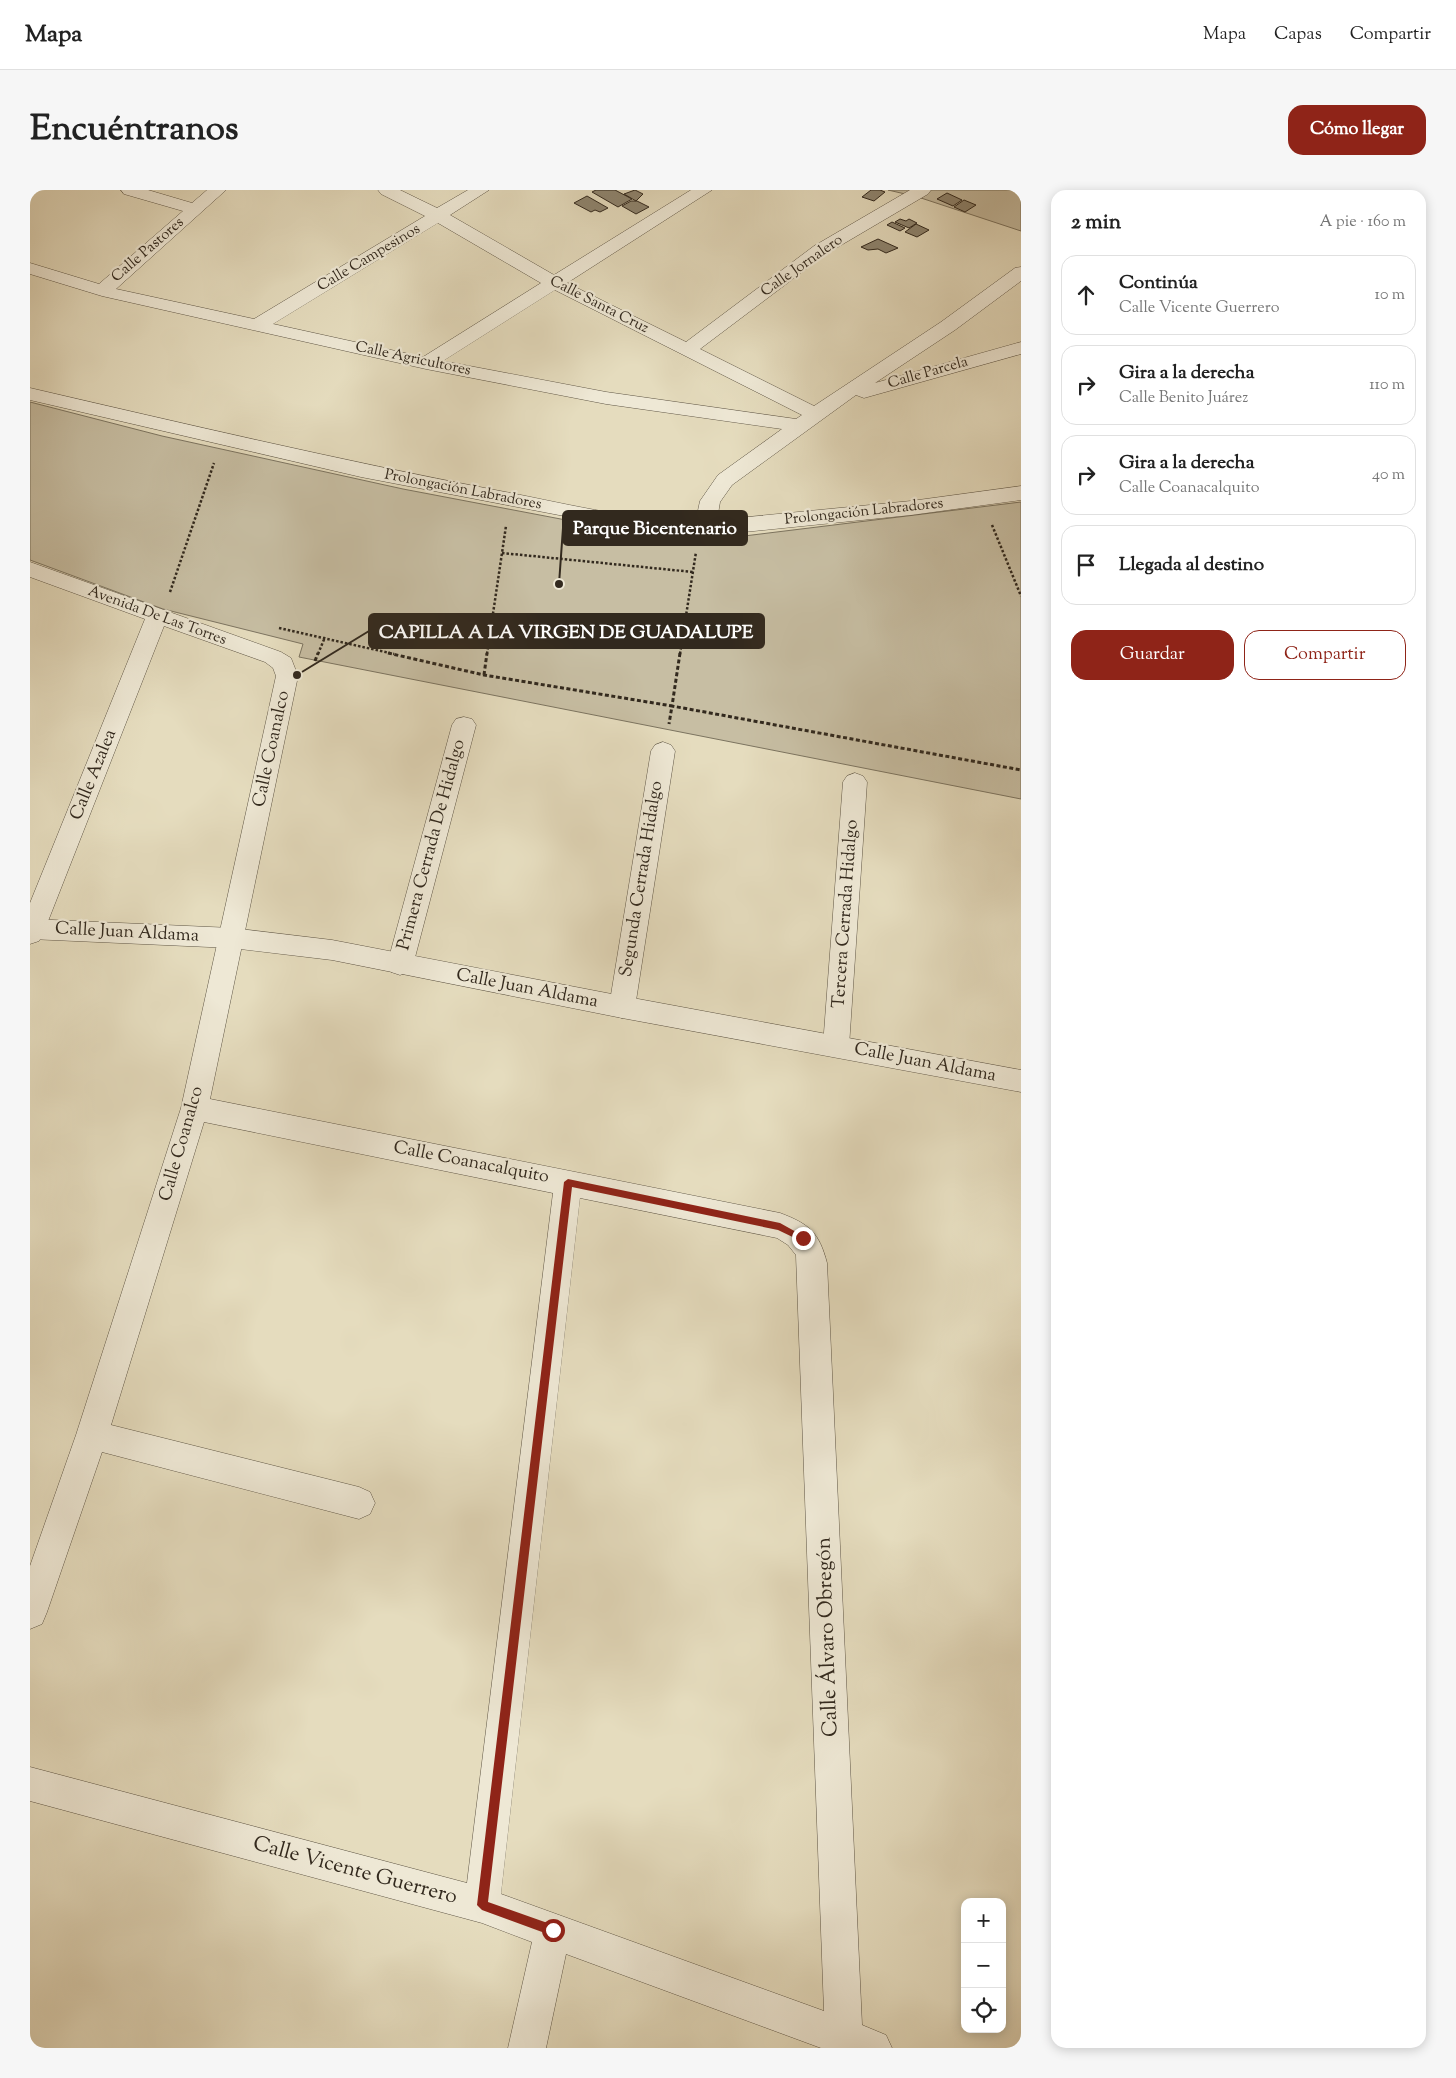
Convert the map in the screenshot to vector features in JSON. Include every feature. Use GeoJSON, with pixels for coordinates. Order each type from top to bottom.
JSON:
{"type":"FeatureCollection","features":[{"type":"Feature","properties":{"kind":"street"},"geometry":{"type":"LineString","coordinates":[[130,190],[195,210]]}},
{"type":"Feature","properties":{"kind":"street","name":"Calle Pastores"},"geometry":{"type":"LineString","coordinates":[[102,291],[217,190]]}},
{"type":"Feature","properties":{"kind":"street","name":"Calle Santa Cruz"},"geometry":{"type":"LineString","coordinates":[[387,190],[440,216],[554,283],[688,349],[807,420]]}},
{"type":"Feature","properties":{"kind":"street","name":"Calle Campesinos"},"geometry":{"type":"LineString","coordinates":[[258,325],[480,190]]}},
{"type":"Feature","properties":{"kind":"street"},"geometry":{"type":"LineString","coordinates":[[426,363],[703,190]]}},
{"type":"Feature","properties":{"kind":"street","name":"Calle Jornalero"},"geometry":{"type":"LineString","coordinates":[[688,349],[820,250],[922,190]]}},
{"type":"Feature","properties":{"kind":"street","name":"Calle Agricultores"},"geometry":{"type":"LineString","coordinates":[[30,268],[102,291],[426,363],[606,398],[807,420]]}},
{"type":"Feature","properties":{"kind":"street"},"geometry":{"type":"LineString","coordinates":[[701,536],[710,501],[717,488],[725,480],[807,420],[948,326],[1021,272]]}},
{"type":"Feature","properties":{"kind":"street","name":"Calle Parcela"},"geometry":{"type":"LineString","coordinates":[[836,400],[1021,348]]}},
{"type":"Feature","properties":{"kind":"street","name":"Prolongación Labradores"},"geometry":{"type":"LineString","coordinates":[[30,394],[361,471],[632,522],[679,527],[701,536],[1021,493]]}},
{"type":"Feature","properties":{"kind":"street","name":"Avenida De Las Torres"},"geometry":{"type":"LineString","coordinates":[[30,569],[158,617],[273,657],[283,664]]}},
{"type":"Feature","properties":{"kind":"street","name":"Calle Azalea"},"geometry":{"type":"LineString","coordinates":[[31,930],[158,617]]}},
{"type":"Feature","properties":{"kind":"street","name":"Calle Coanalco"},"geometry":{"type":"LineString","coordinates":[[30,1612],[92,1435],[195,1108],[287,676],[283,664]]}},
{"type":"Feature","properties":{"kind":"street","name":"Primera Cerrada De Hidalgo"},"geometry":{"type":"LineString","coordinates":[[400,965],[464,725]]}},
{"type":"Feature","properties":{"kind":"street","name":"Segunda Cerrada Hidalgo"},"geometry":{"type":"LineString","coordinates":[[622,1007],[663,751]]}},
{"type":"Feature","properties":{"kind":"street","name":"Tercera Cerrada Hidalgo"},"geometry":{"type":"LineString","coordinates":[[836,1046],[855,782]]}},
{"type":"Feature","properties":{"kind":"street","name":"Calle Juan Aldama"},"geometry":{"type":"LineString","coordinates":[[31,930],[232,938],[332,950],[400,965],[1021,1081]]}},
{"type":"Feature","properties":{"kind":"street","name":"Calle Coanacalquito"},"geometry":{"type":"LineString","coordinates":[[195,1108],[780,1226],[803,1238]]}},
{"type":"Feature","properties":{"kind":"street"},"geometry":{"type":"LineString","coordinates":[[482,1905],[568,1182]]}},
{"type":"Feature","properties":{"kind":"street","name":"Calle Álvaro Obregón"},"geometry":{"type":"LineString","coordinates":[[803,1238],[809,1247],[812,1263],[858,2043]]}},
{"type":"Feature","properties":{"kind":"street"},"geometry":{"type":"LineString","coordinates":[[92,1435],[359,1503]]}},
{"type":"Feature","properties":{"kind":"street","name":"Calle Vicente Guerrero"},"geometry":{"type":"LineString","coordinates":[[30,1784],[482,1905],[858,2043]]}},
{"type":"Feature","properties":{"kind":"street"},"geometry":{"type":"LineString","coordinates":[[527,2048],[553,1930]]}},
{"type":"Feature","properties":{"kind":"path"},"geometry":{"type":"LineString","coordinates":[[169,595],[214,462]]}},
{"type":"Feature","properties":{"kind":"path"},"geometry":{"type":"LineString","coordinates":[[991,522],[1021,596]]}},
{"type":"Feature","properties":{"kind":"path"},"geometry":{"type":"LineString","coordinates":[[484,675],[506,523]]}},
{"type":"Feature","properties":{"kind":"path"},"geometry":{"type":"LineString","coordinates":[[663,751],[693,572],[701,536]]}},
{"type":"Feature","properties":{"kind":"path"},"geometry":{"type":"LineString","coordinates":[[502,552],[693,572]]}},
{"type":"Feature","properties":{"kind":"path"},"geometry":{"type":"LineString","coordinates":[[278,627],[484,675],[672,706],[1021,770]]}},
{"type":"Feature","properties":{"kind":"shaded area"},"geometry":{"type":"Polygon","coordinates":[[[888,190],[1021,190],[1021,231],[918,197],[888,190]]]}},
{"type":"Feature","properties":{"kind":"shaded area"},"geometry":{"type":"Polygon","coordinates":[[[30,402],[162,436],[403,489],[629,532],[672,537],[736,537],[1021,502],[1021,799],[299,657],[303,644],[163,609],[30,560],[30,402]]]}},
{"type":"Feature","properties":{"kind":"building"},"geometry":{"type":"Polygon","coordinates":[[[596,190],[615,190],[632,199],[618,207],[592,192],[596,190]]]}},
{"type":"Feature","properties":{"kind":"building"},"geometry":{"type":"Polygon","coordinates":[[[635,190],[643,194],[636,201],[624,194],[635,190]]]}},
{"type":"Feature","properties":{"kind":"building"},"geometry":{"type":"Polygon","coordinates":[[[871,190],[885,192],[874,201],[862,197],[871,190]]]}},
{"type":"Feature","properties":{"kind":"building"},"geometry":{"type":"Polygon","coordinates":[[[947,193],[962,200],[953,206],[937,199],[947,193]]]}},
{"type":"Feature","properties":{"kind":"building"},"geometry":{"type":"Polygon","coordinates":[[[587,196],[608,208],[600,212],[595,210],[591,212],[574,203],[587,196]]]}},
{"type":"Feature","properties":{"kind":"building"},"geometry":{"type":"Polygon","coordinates":[[[964,200],[976,205],[965,212],[954,207],[964,200]]]}},
{"type":"Feature","properties":{"kind":"building"},"geometry":{"type":"Polygon","coordinates":[[[631,201],[637,201],[649,207],[636,214],[622,206],[631,201]]]}},
{"type":"Feature","properties":{"kind":"building"},"geometry":{"type":"Polygon","coordinates":[[[900,219],[906,221],[909,219],[917,223],[909,228],[895,222],[900,219]]]}},
{"type":"Feature","properties":{"kind":"building"},"geometry":{"type":"Polygon","coordinates":[[[892,222],[905,228],[900,231],[887,225],[892,222]]]}},
{"type":"Feature","properties":{"kind":"building"},"geometry":{"type":"Polygon","coordinates":[[[916,224],[929,230],[917,237],[905,232],[916,224]]]}},
{"type":"Feature","properties":{"kind":"building"},"geometry":{"type":"Polygon","coordinates":[[[878,239],[898,248],[886,253],[878,249],[868,250],[861,247],[878,239]]]}},
{"type":"Feature","properties":{"kind":"place","name":"Parque Bicentenario"},"geometry":{"type":"Point","coordinates":[559,584]}},
{"type":"Feature","properties":{"kind":"place","name":"CAPILLA A LA VIRGEN DE GUADALUPE"},"geometry":{"type":"Point","coordinates":[297,675]}},
{"type":"Feature","properties":{"kind":"route"},"geometry":{"type":"LineString","coordinates":[[553,1930],[482,1905],[568,1182],[780,1226],[803,1238]]}}]}
